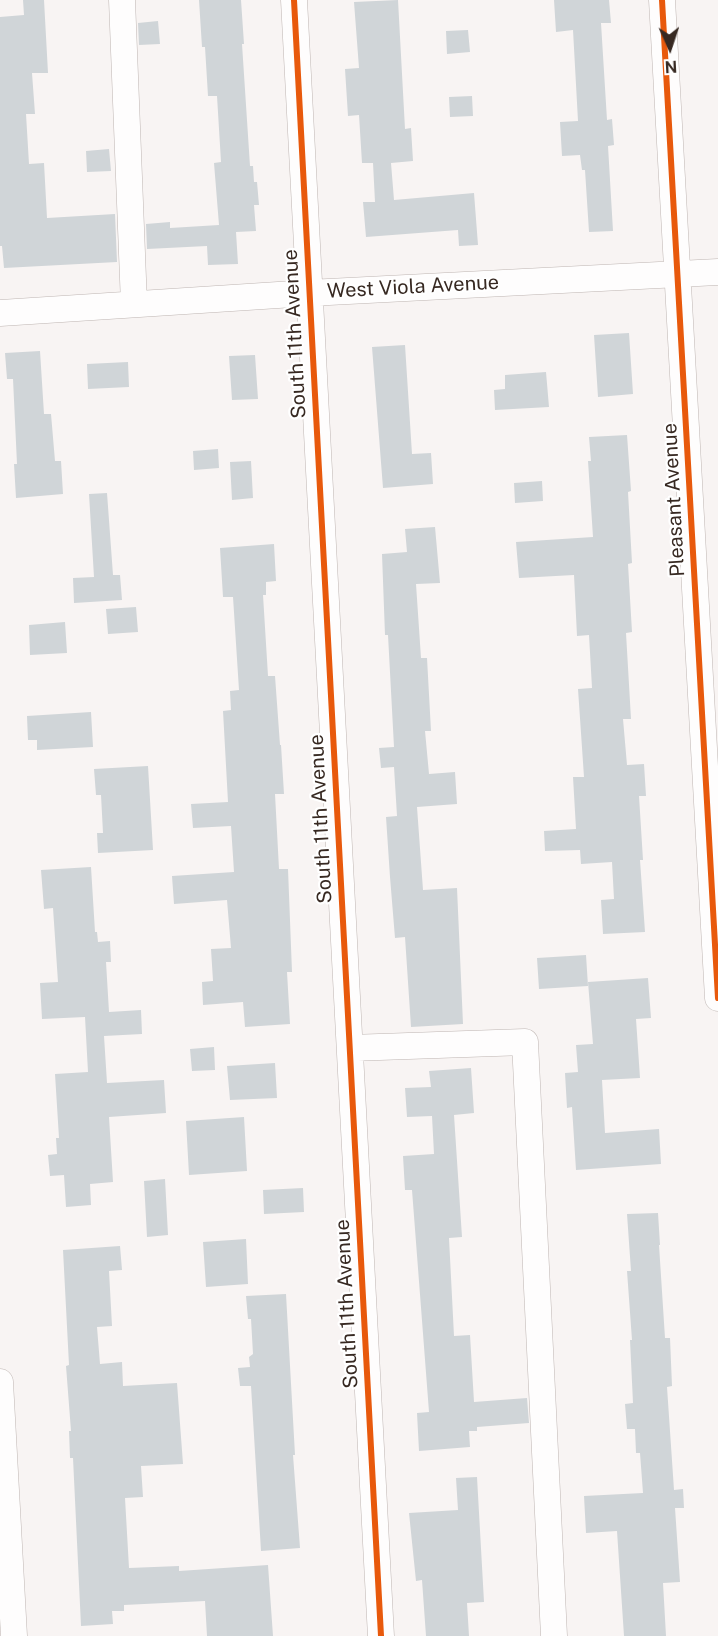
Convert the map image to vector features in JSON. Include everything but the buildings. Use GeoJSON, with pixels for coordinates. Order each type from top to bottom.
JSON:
{"type":"FeatureCollection","features":[{"type":"Feature","properties":{"kind":"street"},"geometry":{"type":"LineString","coordinates":[[122,0],[134,304]]}},
{"type":"Feature","properties":{"kind":"street","name":"South 11th Avenue"},"geometry":{"type":"LineString","coordinates":[[294,0],[381,1636]]}},
{"type":"Feature","properties":{"kind":"street","name":"Pleasant Avenue"},"geometry":{"type":"LineString","coordinates":[[662,0],[718,998]]}},
{"type":"Feature","properties":{"kind":"street","name":"West Viola Avenue"},"geometry":{"type":"LineString","coordinates":[[0,313],[309,292],[718,272]]}},
{"type":"Feature","properties":{"kind":"street"},"geometry":{"type":"LineString","coordinates":[[350,1048],[525,1042],[554,1636]]}},
{"type":"Feature","properties":{"kind":"street"},"geometry":{"type":"LineString","coordinates":[[0,1382],[14,1636]]}},
{"type":"Feature","properties":{"kind":"cycle path"},"geometry":{"type":"LineString","coordinates":[[294,0],[381,1636]]}},
{"type":"Feature","properties":{"kind":"cycle path"},"geometry":{"type":"LineString","coordinates":[[662,0],[718,998]]}}]}
